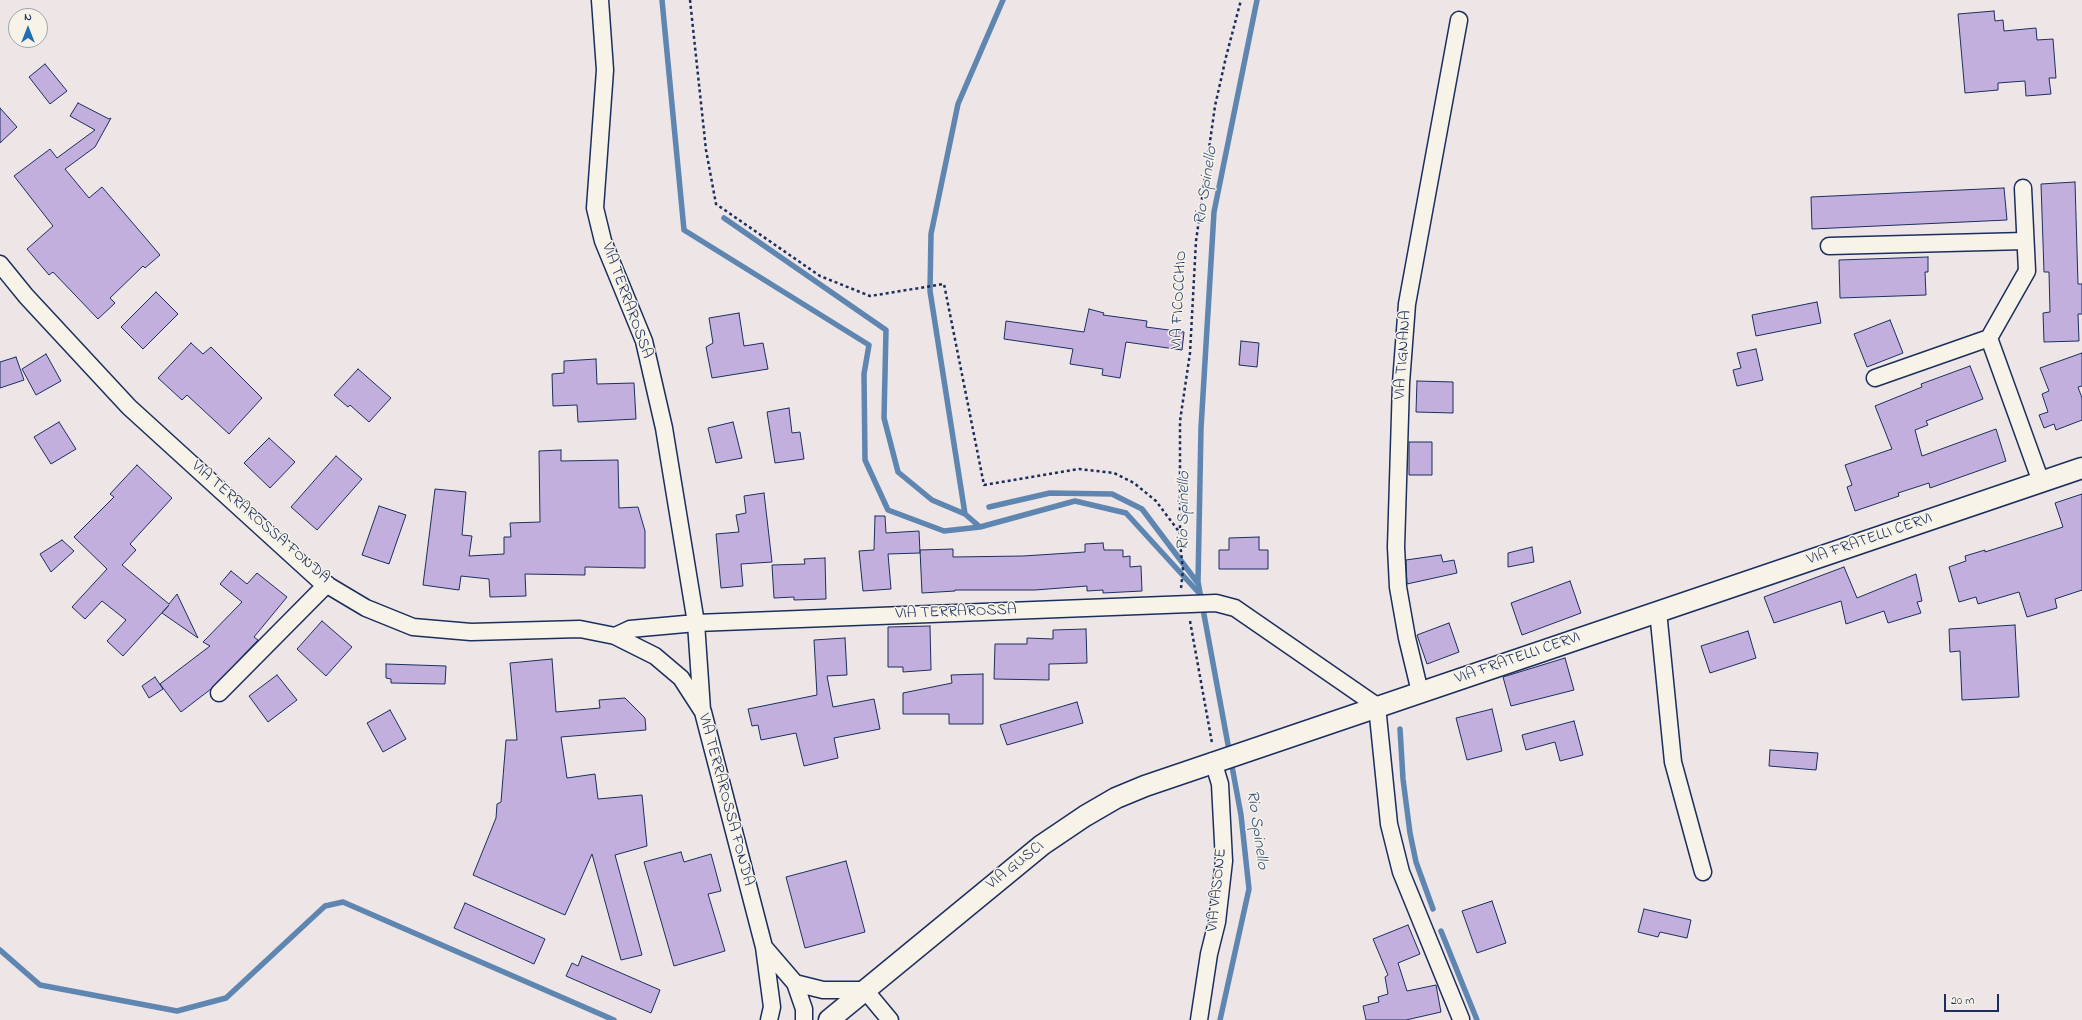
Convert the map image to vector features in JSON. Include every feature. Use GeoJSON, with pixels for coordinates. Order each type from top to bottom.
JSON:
{"type":"FeatureCollection","features":[{"type":"Feature","properties":{"kind":"street","name":"VIA TERRAROSSA"},"geometry":{"type":"LineString","coordinates":[[600,0],[605,70],[594,208],[603,241],[644,341],[664,428],[696,623],[703,712]]}},
{"type":"Feature","properties":{"kind":"street","name":"VIA TIGNANA"},"geometry":{"type":"LineString","coordinates":[[1420,692],[1407,638],[1398,587],[1396,547],[1401,383],[1408,304],[1459,20]]}},
{"type":"Feature","properties":{"kind":"street"},"geometry":{"type":"LineString","coordinates":[[1875,378],[1989,338],[2026,271],[2023,188]]}},
{"type":"Feature","properties":{"kind":"street"},"geometry":{"type":"LineString","coordinates":[[1828,246],[2025,241]]}},
{"type":"Feature","properties":{"kind":"street","name":"VIA TERRAROSSA FONDA"},"geometry":{"type":"LineString","coordinates":[[0,264],[26,296],[129,407],[319,580],[366,608],[413,627],[471,632],[580,629],[615,636],[655,656],[681,678],[703,712],[764,947],[774,1016]]}},
{"type":"Feature","properties":{"kind":"street"},"geometry":{"type":"LineString","coordinates":[[1989,338],[2042,482]]}},
{"type":"Feature","properties":{"kind":"street","name":"VIA FRATELLI CERVI"},"geometry":{"type":"LineString","coordinates":[[1222,759],[2082,468]]}},
{"type":"Feature","properties":{"kind":"street"},"geometry":{"type":"LineString","coordinates":[[219,693],[327,584]]}},
{"type":"Feature","properties":{"kind":"street","name":"VIA TERRAROSSA"},"geometry":{"type":"LineString","coordinates":[[615,636],[630,629],[696,623],[1216,603],[1235,608],[1248,616],[1285,644],[1377,706]]}},
{"type":"Feature","properties":{"kind":"street"},"geometry":{"type":"LineString","coordinates":[[1658,611],[1673,762],[1703,872]]}},
{"type":"Feature","properties":{"kind":"street"},"geometry":{"type":"LineString","coordinates":[[1377,706],[1390,824],[1401,872],[1461,1019]]}},
{"type":"Feature","properties":{"kind":"street","name":"VIA GUSCI"},"geometry":{"type":"LineString","coordinates":[[829,1020],[1024,858],[1064,830],[1116,798],[1145,786],[1222,759]]}},
{"type":"Feature","properties":{"kind":"street","name":"VIA VASONE"},"geometry":{"type":"LineString","coordinates":[[1199,1020],[1208,962],[1217,922],[1224,861],[1220,784],[1222,759]]}},
{"type":"Feature","properties":{"kind":"street"},"geometry":{"type":"LineString","coordinates":[[764,947],[795,983],[804,1009],[804,1020]]}},
{"type":"Feature","properties":{"kind":"street"},"geometry":{"type":"LineString","coordinates":[[795,983],[823,990],[865,990],[890,1020]]}},
{"type":"Feature","properties":{"kind":"path"},"geometry":{"type":"LineString","coordinates":[[690,0],[706,150],[716,204],[820,276],[870,296],[944,284],[984,485],[1079,468],[1114,473],[1134,482],[1156,501],[1180,533]]}},
{"type":"Feature","properties":{"kind":"path","name":"VIA FICOCCHIO"},"geometry":{"type":"LineString","coordinates":[[1188,604],[1181,589],[1183,570],[1180,533],[1180,421],[1190,353],[1196,241],[1215,106],[1241,0]]}},
{"type":"Feature","properties":{"kind":"path"},"geometry":{"type":"LineString","coordinates":[[1188,604],[1212,742],[1222,759]]}},
{"type":"Feature","properties":{"kind":"building"},"geometry":{"type":"Polygon","coordinates":[[[1994,11],[1995,21],[2003,20],[2004,31],[2036,28],[2037,40],[2053,39],[2056,78],[2049,78],[2051,94],[2026,96],[2025,81],[1998,83],[1998,90],[1965,93],[1958,14],[1994,11]]]}},
{"type":"Feature","properties":{"kind":"building"},"geometry":{"type":"Polygon","coordinates":[[[45,64],[67,91],[50,104],[29,77],[45,64]]]}},
{"type":"Feature","properties":{"kind":"building"},"geometry":{"type":"Polygon","coordinates":[[[78,103],[109,119],[111,118],[95,147],[65,169],[89,198],[102,187],[160,255],[145,268],[143,266],[110,298],[115,303],[98,319],[53,272],[49,275],[27,249],[53,226],[14,176],[50,149],[57,158],[95,130],[70,116],[78,103]]]}},
{"type":"Feature","properties":{"kind":"building"},"geometry":{"type":"Polygon","coordinates":[[[0,108],[17,127],[0,143],[0,108]]]}},
{"type":"Feature","properties":{"kind":"building"},"geometry":{"type":"Polygon","coordinates":[[[2075,182],[2078,284],[2082,284],[2082,314],[2078,314],[2079,341],[2044,342],[2043,313],[2050,312],[2049,272],[2044,272],[2041,184],[2075,182]]]}},
{"type":"Feature","properties":{"kind":"building"},"geometry":{"type":"Polygon","coordinates":[[[2004,188],[2007,220],[1812,229],[1811,197],[2004,188]]]}},
{"type":"Feature","properties":{"kind":"building"},"geometry":{"type":"Polygon","coordinates":[[[1928,257],[1928,272],[1925,272],[1926,295],[1840,298],[1839,260],[1928,257]]]}},
{"type":"Feature","properties":{"kind":"building"},"geometry":{"type":"Polygon","coordinates":[[[156,292],[178,314],[143,349],[121,327],[156,292]]]}},
{"type":"Feature","properties":{"kind":"building"},"geometry":{"type":"Polygon","coordinates":[[[1817,302],[1821,323],[1756,336],[1752,315],[1817,302]]]}},
{"type":"Feature","properties":{"kind":"building"},"geometry":{"type":"Polygon","coordinates":[[[1089,309],[1104,313],[1103,315],[1147,321],[1146,327],[1184,332],[1182,350],[1126,342],[1120,378],[1102,375],[1103,369],[1070,364],[1073,349],[1004,339],[1006,321],[1084,332],[1089,309]]]}},
{"type":"Feature","properties":{"kind":"building"},"geometry":{"type":"Polygon","coordinates":[[[739,313],[744,346],[763,343],[768,369],[712,378],[706,347],[713,343],[709,318],[739,313]]]}},
{"type":"Feature","properties":{"kind":"building"},"geometry":{"type":"Polygon","coordinates":[[[1890,320],[1903,353],[1867,367],[1854,334],[1890,320]]]}},
{"type":"Feature","properties":{"kind":"building"},"geometry":{"type":"Polygon","coordinates":[[[1241,341],[1259,343],[1257,367],[1239,365],[1241,341]]]}},
{"type":"Feature","properties":{"kind":"building"},"geometry":{"type":"Polygon","coordinates":[[[191,343],[203,354],[211,347],[262,398],[229,434],[187,395],[182,400],[158,378],[191,343]]]}},
{"type":"Feature","properties":{"kind":"building"},"geometry":{"type":"Polygon","coordinates":[[[1756,349],[1763,380],[1737,386],[1733,370],[1741,368],[1737,353],[1756,349]]]}},
{"type":"Feature","properties":{"kind":"building"},"geometry":{"type":"Polygon","coordinates":[[[2082,353],[2082,386],[2078,387],[2082,398],[2082,420],[2056,430],[2054,424],[2044,428],[2039,415],[2048,412],[2042,394],[2049,391],[2040,368],[2082,353]]]}},
{"type":"Feature","properties":{"kind":"building"},"geometry":{"type":"Polygon","coordinates":[[[46,354],[61,381],[36,395],[22,369],[46,354]]]}},
{"type":"Feature","properties":{"kind":"building"},"geometry":{"type":"Polygon","coordinates":[[[16,357],[24,380],[0,388],[0,362],[16,357]]]}},
{"type":"Feature","properties":{"kind":"building"},"geometry":{"type":"Polygon","coordinates":[[[596,359],[597,384],[634,383],[636,419],[578,422],[577,405],[553,406],[552,374],[564,373],[564,361],[596,359]]]}},
{"type":"Feature","properties":{"kind":"building"},"geometry":{"type":"Polygon","coordinates":[[[1970,366],[1983,399],[1926,421],[1928,425],[1915,430],[1922,456],[1996,429],[2006,461],[1930,488],[1929,483],[1898,493],[1899,496],[1855,511],[1847,487],[1852,485],[1845,465],[1892,449],[1875,406],[1922,387],[1921,384],[1970,366]]]}},
{"type":"Feature","properties":{"kind":"building"},"geometry":{"type":"Polygon","coordinates":[[[358,369],[391,398],[369,422],[350,405],[348,407],[334,395],[358,369]]]}},
{"type":"Feature","properties":{"kind":"building"},"geometry":{"type":"Polygon","coordinates":[[[1417,381],[1453,382],[1453,413],[1416,412],[1417,381]]]}},
{"type":"Feature","properties":{"kind":"building"},"geometry":{"type":"Polygon","coordinates":[[[789,408],[792,433],[800,432],[804,459],[775,463],[767,412],[789,408]]]}},
{"type":"Feature","properties":{"kind":"building"},"geometry":{"type":"Polygon","coordinates":[[[59,422],[76,449],[51,464],[34,437],[59,422]]]}},
{"type":"Feature","properties":{"kind":"building"},"geometry":{"type":"Polygon","coordinates":[[[733,422],[742,458],[716,463],[708,428],[733,422]]]}},
{"type":"Feature","properties":{"kind":"building"},"geometry":{"type":"Polygon","coordinates":[[[269,438],[295,462],[270,488],[244,463],[269,438]]]}},
{"type":"Feature","properties":{"kind":"building"},"geometry":{"type":"Polygon","coordinates":[[[1409,442],[1432,442],[1432,475],[1409,475],[1409,442]]]}},
{"type":"Feature","properties":{"kind":"building"},"geometry":{"type":"Polygon","coordinates":[[[561,450],[561,461],[618,460],[619,508],[638,507],[645,531],[645,568],[585,567],[585,575],[525,574],[526,596],[490,597],[489,579],[461,576],[459,590],[423,585],[435,489],[466,492],[462,535],[472,536],[469,556],[504,554],[504,537],[511,537],[510,523],[540,522],[539,451],[561,450]]]}},
{"type":"Feature","properties":{"kind":"building"},"geometry":{"type":"Polygon","coordinates":[[[336,456],[362,479],[317,530],[291,507],[336,456]]]}},
{"type":"Feature","properties":{"kind":"building"},"geometry":{"type":"Polygon","coordinates":[[[137,465],[172,498],[130,544],[136,550],[122,565],[169,604],[177,594],[198,638],[162,613],[169,605],[123,656],[107,641],[126,620],[102,601],[85,619],[72,607],[107,569],[74,537],[114,497],[110,494],[137,465]]]}},
{"type":"Feature","properties":{"kind":"building"},"geometry":{"type":"Polygon","coordinates":[[[764,493],[772,562],[741,564],[743,586],[721,588],[716,534],[739,532],[736,515],[746,513],[744,496],[764,493]]]}},
{"type":"Feature","properties":{"kind":"building"},"geometry":{"type":"Polygon","coordinates":[[[2082,494],[2082,590],[2055,599],[2057,608],[2027,617],[2019,592],[1978,604],[1976,597],[1959,602],[1949,567],[1966,561],[1965,556],[1985,550],[1985,552],[2063,527],[2055,503],[2082,494]]]}},
{"type":"Feature","properties":{"kind":"building"},"geometry":{"type":"Polygon","coordinates":[[[379,506],[406,515],[389,564],[362,555],[379,506]]]}},
{"type":"Feature","properties":{"kind":"building"},"geometry":{"type":"Polygon","coordinates":[[[875,516],[885,516],[886,533],[919,531],[920,553],[888,554],[891,589],[863,591],[859,551],[874,550],[875,516]]]}},
{"type":"Feature","properties":{"kind":"building"},"geometry":{"type":"Polygon","coordinates":[[[1259,537],[1259,550],[1268,550],[1268,569],[1219,569],[1219,550],[1229,550],[1229,538],[1259,537]]]}},
{"type":"Feature","properties":{"kind":"building"},"geometry":{"type":"Polygon","coordinates":[[[62,540],[74,551],[51,572],[40,554],[62,540]]]}},
{"type":"Feature","properties":{"kind":"building"},"geometry":{"type":"Polygon","coordinates":[[[1103,543],[1104,550],[1123,550],[1123,557],[1130,556],[1130,567],[1141,566],[1142,591],[1103,593],[1103,590],[1087,591],[1087,586],[1035,590],[955,590],[922,593],[920,550],[953,549],[953,557],[1023,556],[1085,552],[1085,544],[1103,543]]]}},
{"type":"Feature","properties":{"kind":"building"},"geometry":{"type":"Polygon","coordinates":[[[1532,547],[1534,562],[1508,567],[1508,553],[1532,547]]]}},
{"type":"Feature","properties":{"kind":"building"},"geometry":{"type":"Polygon","coordinates":[[[1441,555],[1443,562],[1454,560],[1457,573],[1407,584],[1406,560],[1441,555]]]}},
{"type":"Feature","properties":{"kind":"building"},"geometry":{"type":"Polygon","coordinates":[[[825,558],[826,599],[794,600],[794,597],[774,598],[772,565],[805,564],[804,559],[825,558]]]}},
{"type":"Feature","properties":{"kind":"building"},"geometry":{"type":"Polygon","coordinates":[[[1844,567],[1857,598],[1916,574],[1922,601],[1917,602],[1921,613],[1888,623],[1884,611],[1846,624],[1841,601],[1774,623],[1764,597],[1844,567]]]}},
{"type":"Feature","properties":{"kind":"building"},"geometry":{"type":"Polygon","coordinates":[[[231,571],[247,584],[257,573],[287,597],[254,637],[258,640],[211,689],[181,712],[160,684],[210,646],[203,642],[242,602],[220,584],[231,571]]]}},
{"type":"Feature","properties":{"kind":"building"},"geometry":{"type":"Polygon","coordinates":[[[1570,581],[1581,613],[1522,635],[1511,603],[1570,581]]]}},
{"type":"Feature","properties":{"kind":"building"},"geometry":{"type":"Polygon","coordinates":[[[322,621],[352,647],[326,676],[297,649],[322,621]]]}},
{"type":"Feature","properties":{"kind":"building"},"geometry":{"type":"Polygon","coordinates":[[[1449,623],[1459,652],[1427,664],[1417,635],[1449,623]]]}},
{"type":"Feature","properties":{"kind":"building"},"geometry":{"type":"Polygon","coordinates":[[[2015,625],[2019,697],[1962,700],[1960,651],[1950,652],[1949,629],[2015,625]]]}},
{"type":"Feature","properties":{"kind":"building"},"geometry":{"type":"Polygon","coordinates":[[[930,626],[931,670],[903,672],[903,667],[888,667],[888,627],[930,626]]]}},
{"type":"Feature","properties":{"kind":"building"},"geometry":{"type":"Polygon","coordinates":[[[1086,629],[1087,663],[1049,664],[1049,680],[994,679],[995,644],[1027,644],[1027,638],[1053,639],[1053,630],[1086,629]]]}},
{"type":"Feature","properties":{"kind":"building"},"geometry":{"type":"Polygon","coordinates":[[[1748,631],[1756,658],[1710,673],[1701,646],[1748,631]]]}},
{"type":"Feature","properties":{"kind":"building"},"geometry":{"type":"Polygon","coordinates":[[[845,638],[847,675],[827,676],[833,707],[874,699],[880,729],[834,738],[838,758],[804,766],[796,733],[761,740],[758,725],[752,726],[748,709],[817,695],[814,640],[845,638]]]}},
{"type":"Feature","properties":{"kind":"building"},"geometry":{"type":"Polygon","coordinates":[[[1565,658],[1574,690],[1511,706],[1503,677],[1565,658]]]}},
{"type":"Feature","properties":{"kind":"building"},"geometry":{"type":"Polygon","coordinates":[[[552,659],[556,712],[600,708],[599,700],[625,698],[645,718],[646,730],[561,737],[567,778],[595,774],[598,799],[642,795],[647,846],[615,855],[642,955],[621,960],[592,854],[565,915],[473,875],[496,818],[497,804],[501,802],[506,740],[517,740],[510,663],[552,659]]]}},
{"type":"Feature","properties":{"kind":"building"},"geometry":{"type":"Polygon","coordinates":[[[386,664],[446,666],[445,684],[391,683],[391,679],[386,678],[386,664]]]}},
{"type":"Feature","properties":{"kind":"building"},"geometry":{"type":"Polygon","coordinates":[[[983,674],[983,724],[949,724],[949,714],[903,714],[903,693],[952,683],[951,675],[983,674]]]}},
{"type":"Feature","properties":{"kind":"building"},"geometry":{"type":"Polygon","coordinates":[[[277,675],[297,700],[268,722],[249,696],[277,675]]]}},
{"type":"Feature","properties":{"kind":"building"},"geometry":{"type":"Polygon","coordinates":[[[155,677],[163,689],[149,698],[142,686],[155,677]]]}},
{"type":"Feature","properties":{"kind":"building"},"geometry":{"type":"Polygon","coordinates":[[[1077,702],[1083,723],[1007,745],[1000,725],[1077,702]]]}},
{"type":"Feature","properties":{"kind":"building"},"geometry":{"type":"Polygon","coordinates":[[[1492,709],[1502,751],[1467,760],[1456,718],[1492,709]]]}},
{"type":"Feature","properties":{"kind":"building"},"geometry":{"type":"Polygon","coordinates":[[[390,710],[406,739],[383,752],[367,723],[390,710]]]}},
{"type":"Feature","properties":{"kind":"building"},"geometry":{"type":"Polygon","coordinates":[[[1574,721],[1583,755],[1560,761],[1555,742],[1526,750],[1522,735],[1574,721]]]}},
{"type":"Feature","properties":{"kind":"building"},"geometry":{"type":"Polygon","coordinates":[[[1770,750],[1818,753],[1816,770],[1769,766],[1770,750]]]}},
{"type":"Feature","properties":{"kind":"building"},"geometry":{"type":"Polygon","coordinates":[[[681,852],[684,862],[711,854],[721,891],[708,894],[725,951],[674,966],[644,862],[681,852]]]}},
{"type":"Feature","properties":{"kind":"building"},"geometry":{"type":"Polygon","coordinates":[[[846,861],[865,932],[805,948],[786,877],[846,861]]]}},
{"type":"Feature","properties":{"kind":"building"},"geometry":{"type":"Polygon","coordinates":[[[1492,901],[1506,943],[1477,953],[1462,911],[1492,901]]]}},
{"type":"Feature","properties":{"kind":"building"},"geometry":{"type":"Polygon","coordinates":[[[465,903],[545,939],[534,964],[454,928],[465,903]]]}},
{"type":"Feature","properties":{"kind":"building"},"geometry":{"type":"Polygon","coordinates":[[[1644,909],[1691,920],[1687,938],[1660,932],[1658,937],[1638,932],[1644,909]]]}},
{"type":"Feature","properties":{"kind":"building"},"geometry":{"type":"Polygon","coordinates":[[[1408,925],[1420,954],[1398,963],[1407,991],[1436,985],[1441,1012],[1406,1020],[1366,1020],[1363,1006],[1379,1002],[1378,997],[1388,994],[1385,977],[1388,975],[1373,939],[1408,925]]]}},
{"type":"Feature","properties":{"kind":"building"},"geometry":{"type":"Polygon","coordinates":[[[582,956],[660,990],[651,1013],[566,976],[572,963],[578,966],[582,956]]]}},
{"type":"Feature","properties":{"kind":"waterway"},"geometry":{"type":"LineString","coordinates":[[662,0],[684,230],[869,345],[864,374],[865,460],[888,510],[944,531],[980,527]]}},
{"type":"Feature","properties":{"kind":"waterway"},"geometry":{"type":"LineString","coordinates":[[1003,0],[958,104],[931,234],[930,291],[965,514],[980,527],[1075,501],[1126,513],[1199,593]]}},
{"type":"Feature","properties":{"kind":"waterway","name":"Rio Spinello"},"geometry":{"type":"LineString","coordinates":[[1220,1020],[1249,889],[1241,815],[1198,582],[1201,428],[1214,212],[1257,0]]}},
{"type":"Feature","properties":{"kind":"waterway"},"geometry":{"type":"LineString","coordinates":[[724,218],[886,330],[884,418],[898,472],[932,500],[965,514]]}},
{"type":"Feature","properties":{"kind":"waterway"},"geometry":{"type":"LineString","coordinates":[[989,507],[1050,493],[1112,494],[1142,509],[1197,582]]}},
{"type":"Feature","properties":{"kind":"waterway"},"geometry":{"type":"LineString","coordinates":[[1400,729],[1403,779],[1410,833],[1416,862],[1433,909]]}},
{"type":"Feature","properties":{"kind":"waterway"},"geometry":{"type":"LineString","coordinates":[[0,950],[40,985],[177,1011],[226,998],[325,906],[343,902],[614,1020]]}},
{"type":"Feature","properties":{"kind":"waterway"},"geometry":{"type":"LineString","coordinates":[[1441,931],[1477,1020]]}}]}
